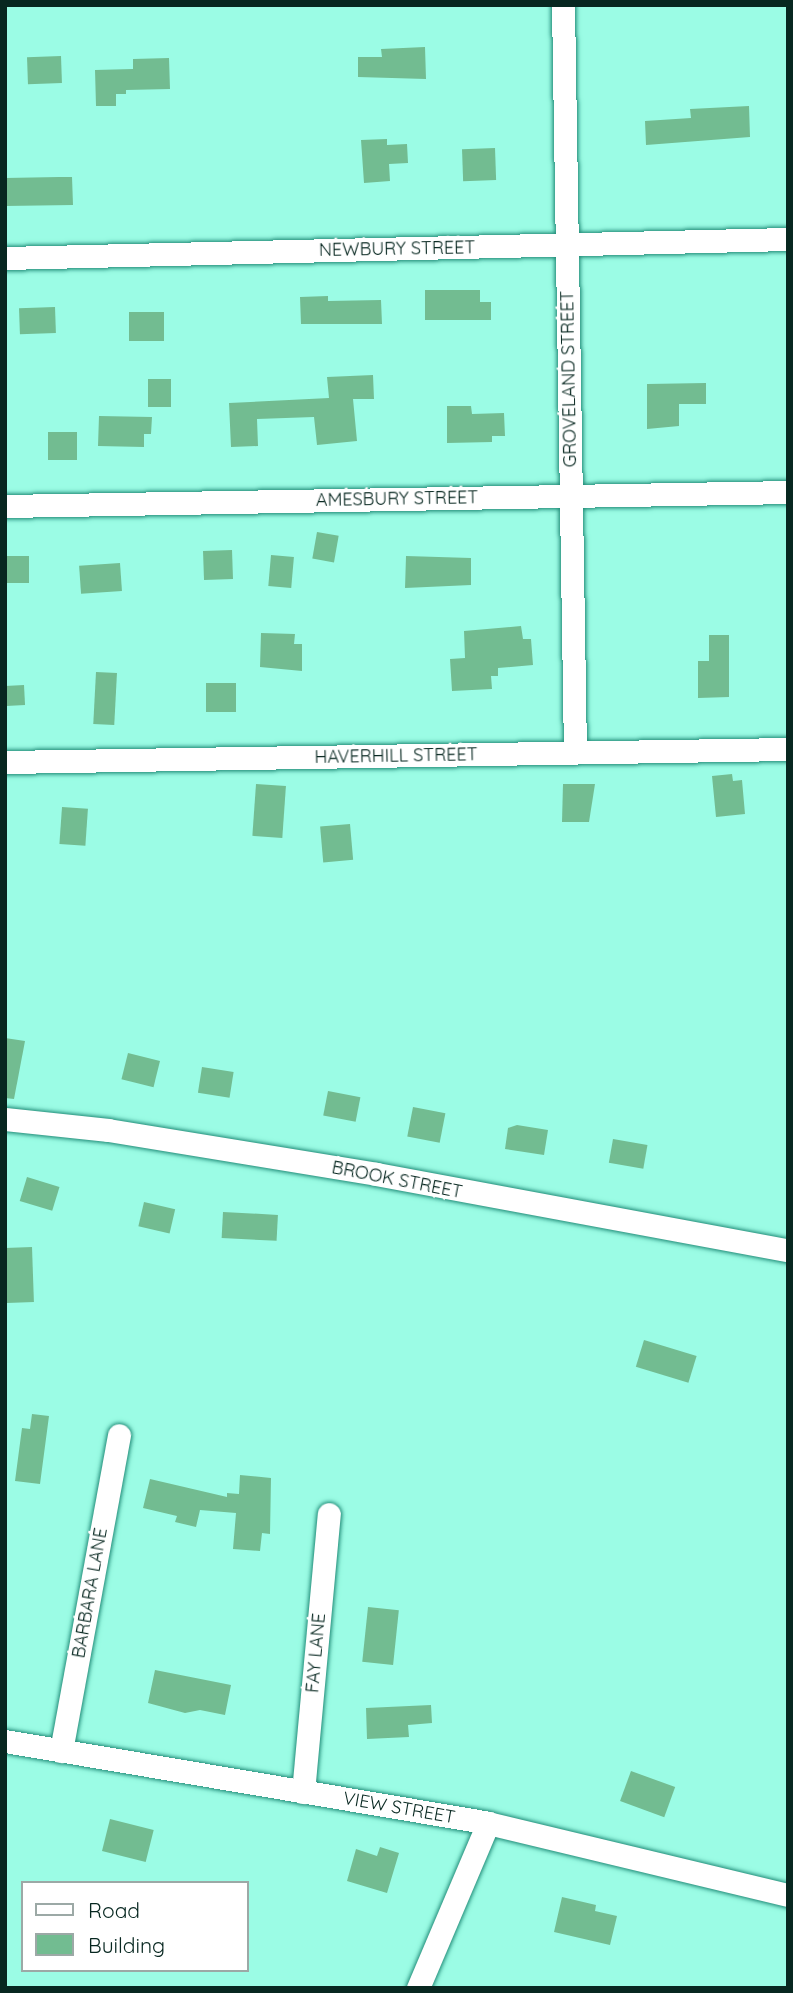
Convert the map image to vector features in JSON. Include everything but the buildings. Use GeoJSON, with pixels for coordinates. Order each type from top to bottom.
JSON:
{"type":"FeatureCollection","features":[{"type":"Feature","properties":{"kind":"street","name":"GROVELAND STREET"},"geometry":{"type":"LineString","coordinates":[[563,5],[575,752]]}},
{"type":"Feature","properties":{"kind":"street","name":"NEWBURY STREET"},"geometry":{"type":"LineString","coordinates":[[5,258],[788,239]]}},
{"type":"Feature","properties":{"kind":"street","name":"AMESBURY STREET"},"geometry":{"type":"LineString","coordinates":[[5,506],[788,492]]}},
{"type":"Feature","properties":{"kind":"street","name":"HAVERHILL STREET"},"geometry":{"type":"LineString","coordinates":[[5,762],[788,749]]}},
{"type":"Feature","properties":{"kind":"street","name":"BROOK STREET"},"geometry":{"type":"LineString","coordinates":[[5,1119],[259,1154],[788,1250]]}},
{"type":"Feature","properties":{"kind":"street","name":"BARBARA LANE"},"geometry":{"type":"LineString","coordinates":[[61,1751],[119,1436]]}},
{"type":"Feature","properties":{"kind":"street","name":"FAY LANE"},"geometry":{"type":"LineString","coordinates":[[303,1792],[329,1514]]}},
{"type":"Feature","properties":{"kind":"street","name":"VIEW STREET"},"geometry":{"type":"LineString","coordinates":[[5,1741],[488,1823],[788,1895]]}},
{"type":"Feature","properties":{"kind":"street"},"geometry":{"type":"LineString","coordinates":[[418,1988],[488,1823]]}}]}
